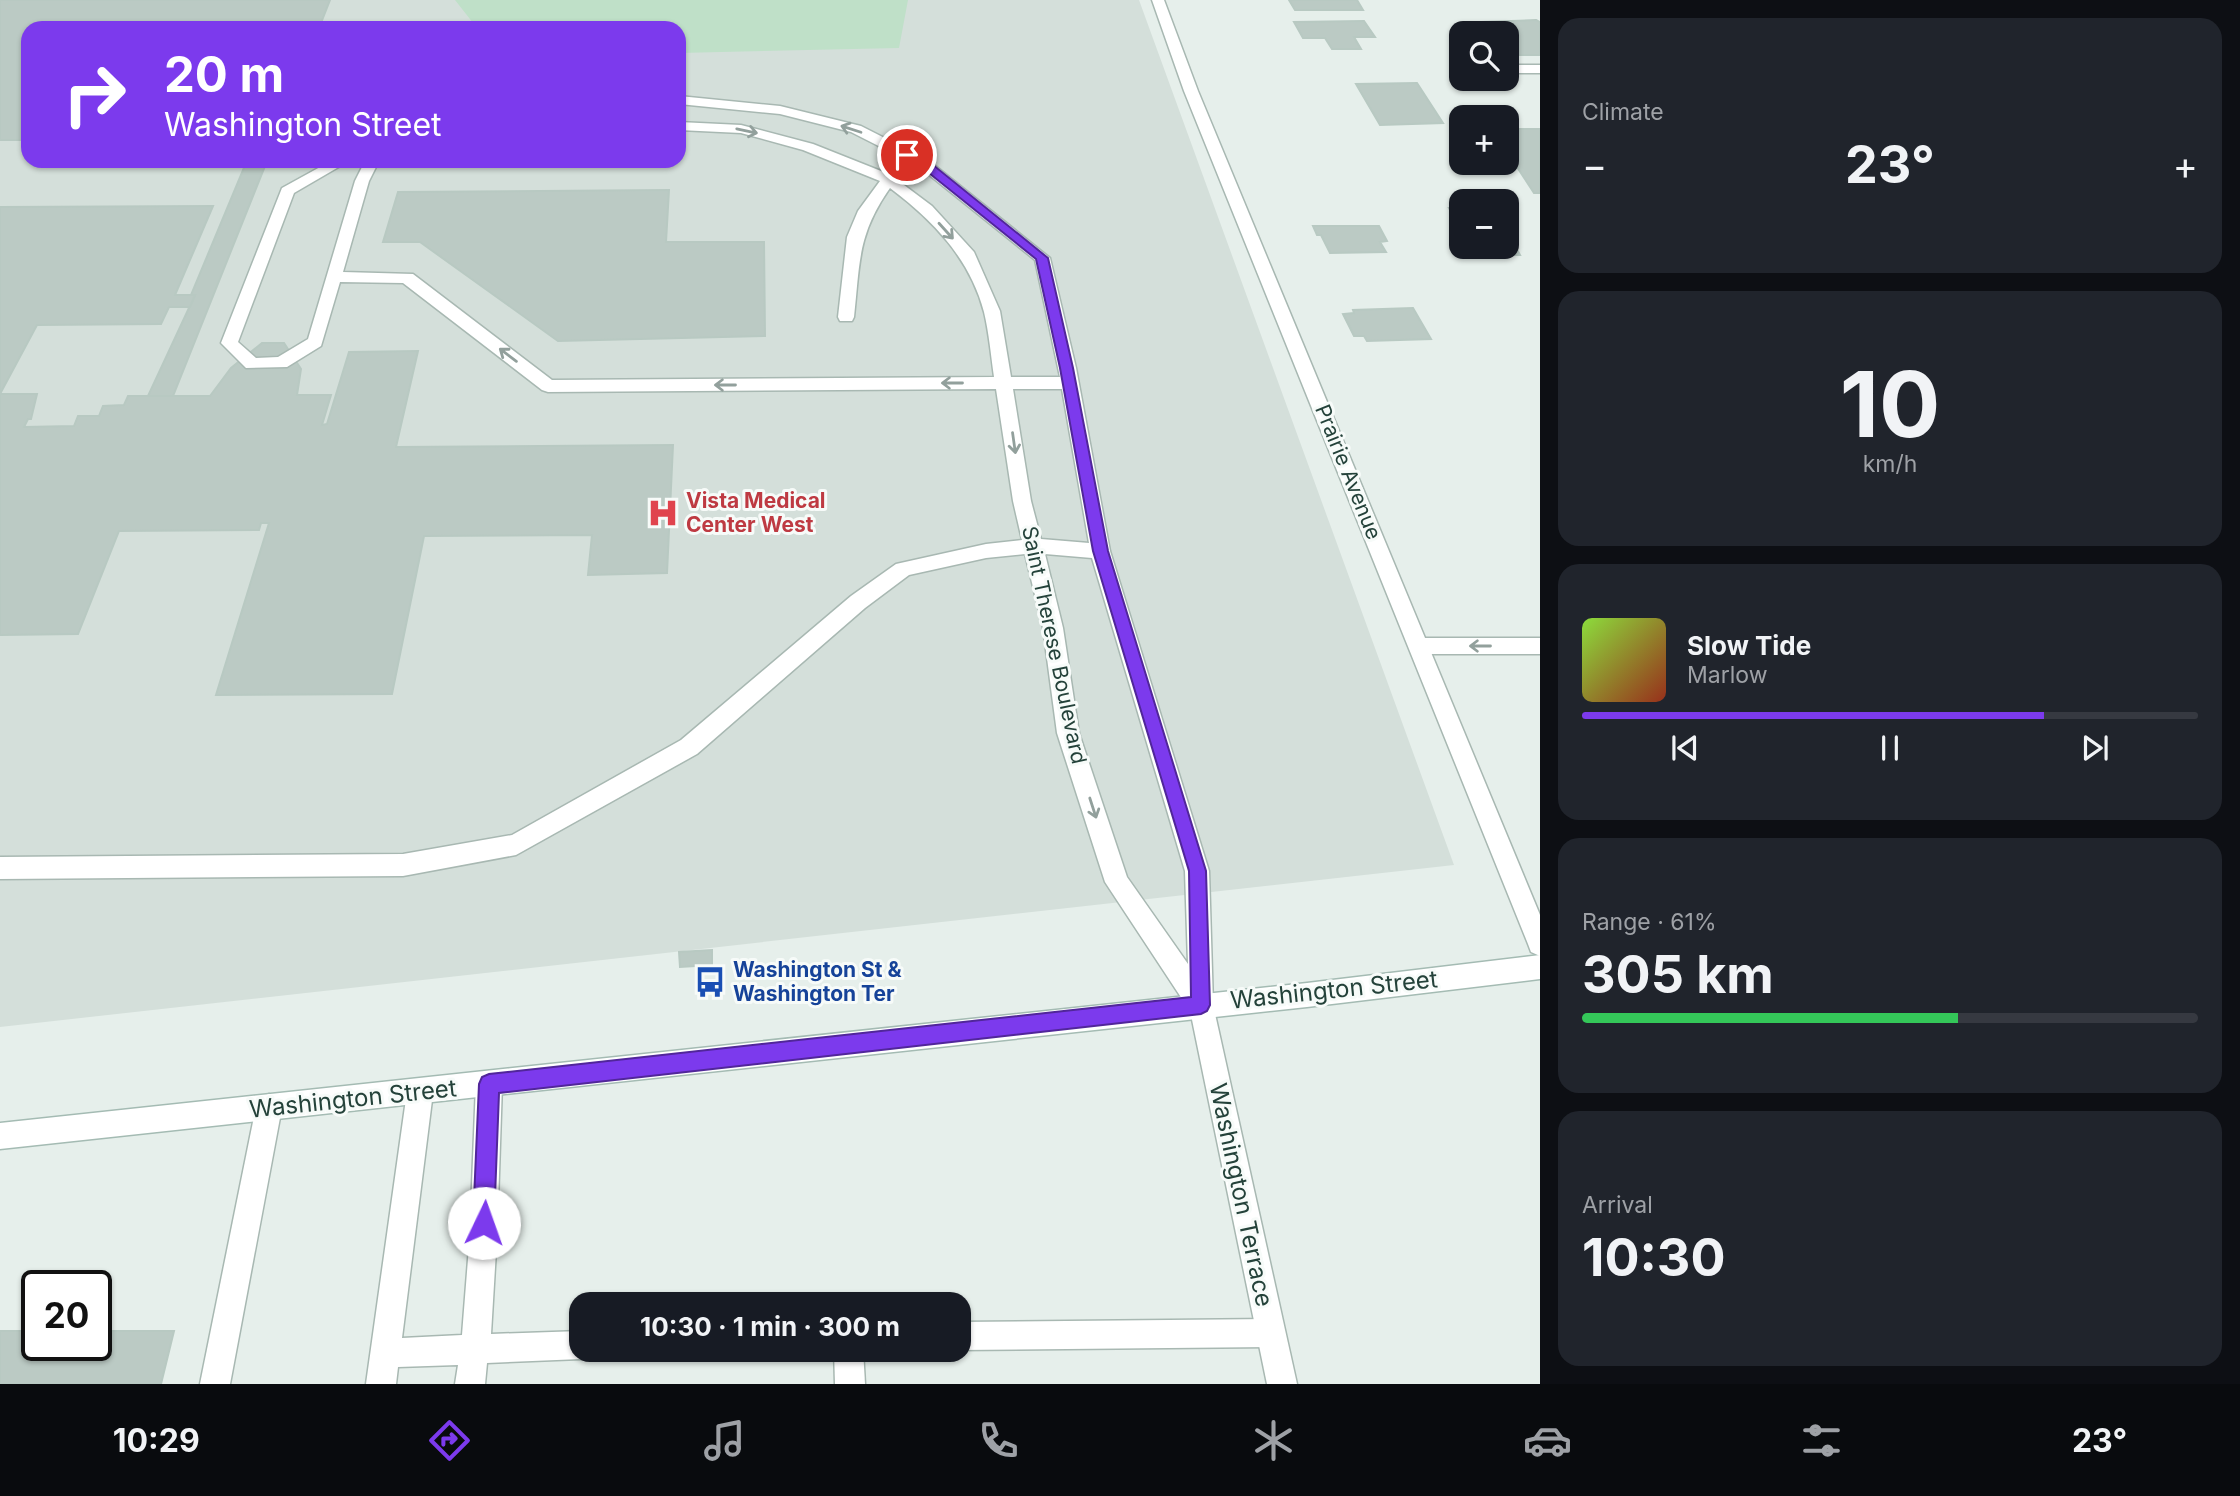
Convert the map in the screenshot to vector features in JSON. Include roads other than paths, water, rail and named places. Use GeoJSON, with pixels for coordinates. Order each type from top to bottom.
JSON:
{"type":"FeatureCollection","features":[{"type":"Feature","properties":{"kind":"street","name":"Prairie Avenue"},"geometry":{"type":"LineString","coordinates":[[1158,0],[1191,91],[1540,944]]}},
{"type":"Feature","properties":{"kind":"street"},"geometry":{"type":"LineString","coordinates":[[1519,69],[1540,69]]}},
{"type":"Feature","properties":{"kind":"street"},"geometry":{"type":"LineString","coordinates":[[686,101],[780,110],[856,129],[923,163],[1042,258],[1069,383],[1100,551],[1198,871],[1201,1005]]}},
{"type":"Feature","properties":{"kind":"street","name":"Saint Therese Boulevard"},"geometry":{"type":"LineString","coordinates":[[686,126],[741,129],[808,146],[888,180],[927,209],[966,252],[992,311],[1022,500],[1053,628],[1068,733],[1117,882],[1201,1005]]}},
{"type":"Feature","properties":{"kind":"street"},"geometry":{"type":"LineString","coordinates":[[846,317],[855,237],[866,211],[907,155]]}},
{"type":"Feature","properties":{"kind":"street"},"geometry":{"type":"LineString","coordinates":[[329,168],[287,191],[229,343],[252,365],[281,363],[315,342],[362,180],[368,168]]}},
{"type":"Feature","properties":{"kind":"street"},"geometry":{"type":"LineString","coordinates":[[334,277],[407,278],[548,386],[1069,383]]}},
{"type":"Feature","properties":{"kind":"street"},"geometry":{"type":"LineString","coordinates":[[0,868],[403,865],[516,845],[689,747],[858,602],[903,569],[986,551],[1034,546],[1100,551]]}},
{"type":"Feature","properties":{"kind":"street"},"geometry":{"type":"LineString","coordinates":[[1419,646],[1540,646]]}},
{"type":"Feature","properties":{"kind":"street","name":"Washington Street"},"geometry":{"type":"LineString","coordinates":[[0,1136],[1540,967]]}},
{"type":"Feature","properties":{"kind":"street","name":"Washington Terrace"},"geometry":{"type":"LineString","coordinates":[[1201,1005],[1282,1384]]}},
{"type":"Feature","properties":{"kind":"street"},"geometry":{"type":"LineString","coordinates":[[470,1384],[476,1348],[489,1084]]}},
{"type":"Feature","properties":{"kind":"street"},"geometry":{"type":"LineString","coordinates":[[382,1384],[420,1092]]}},
{"type":"Feature","properties":{"kind":"street"},"geometry":{"type":"LineString","coordinates":[[215,1384],[269,1107]]}},
{"type":"Feature","properties":{"kind":"street"},"geometry":{"type":"LineString","coordinates":[[971,1336],[1271,1333]]}},
{"type":"Feature","properties":{"kind":"street"},"geometry":{"type":"LineString","coordinates":[[386,1353],[569,1345]]}},
{"type":"Feature","properties":{"kind":"street"},"geometry":{"type":"LineString","coordinates":[[849,1362],[850,1384]]}},
{"type":"Feature","properties":{"kind":"place","name":"Vista Medical Center West"},"geometry":{"type":"Point","coordinates":[663,513]}},
{"type":"Feature","properties":{"kind":"place","name":"Washington St & Washington Ter"},"geometry":{"type":"Point","coordinates":[710,982]}}]}
